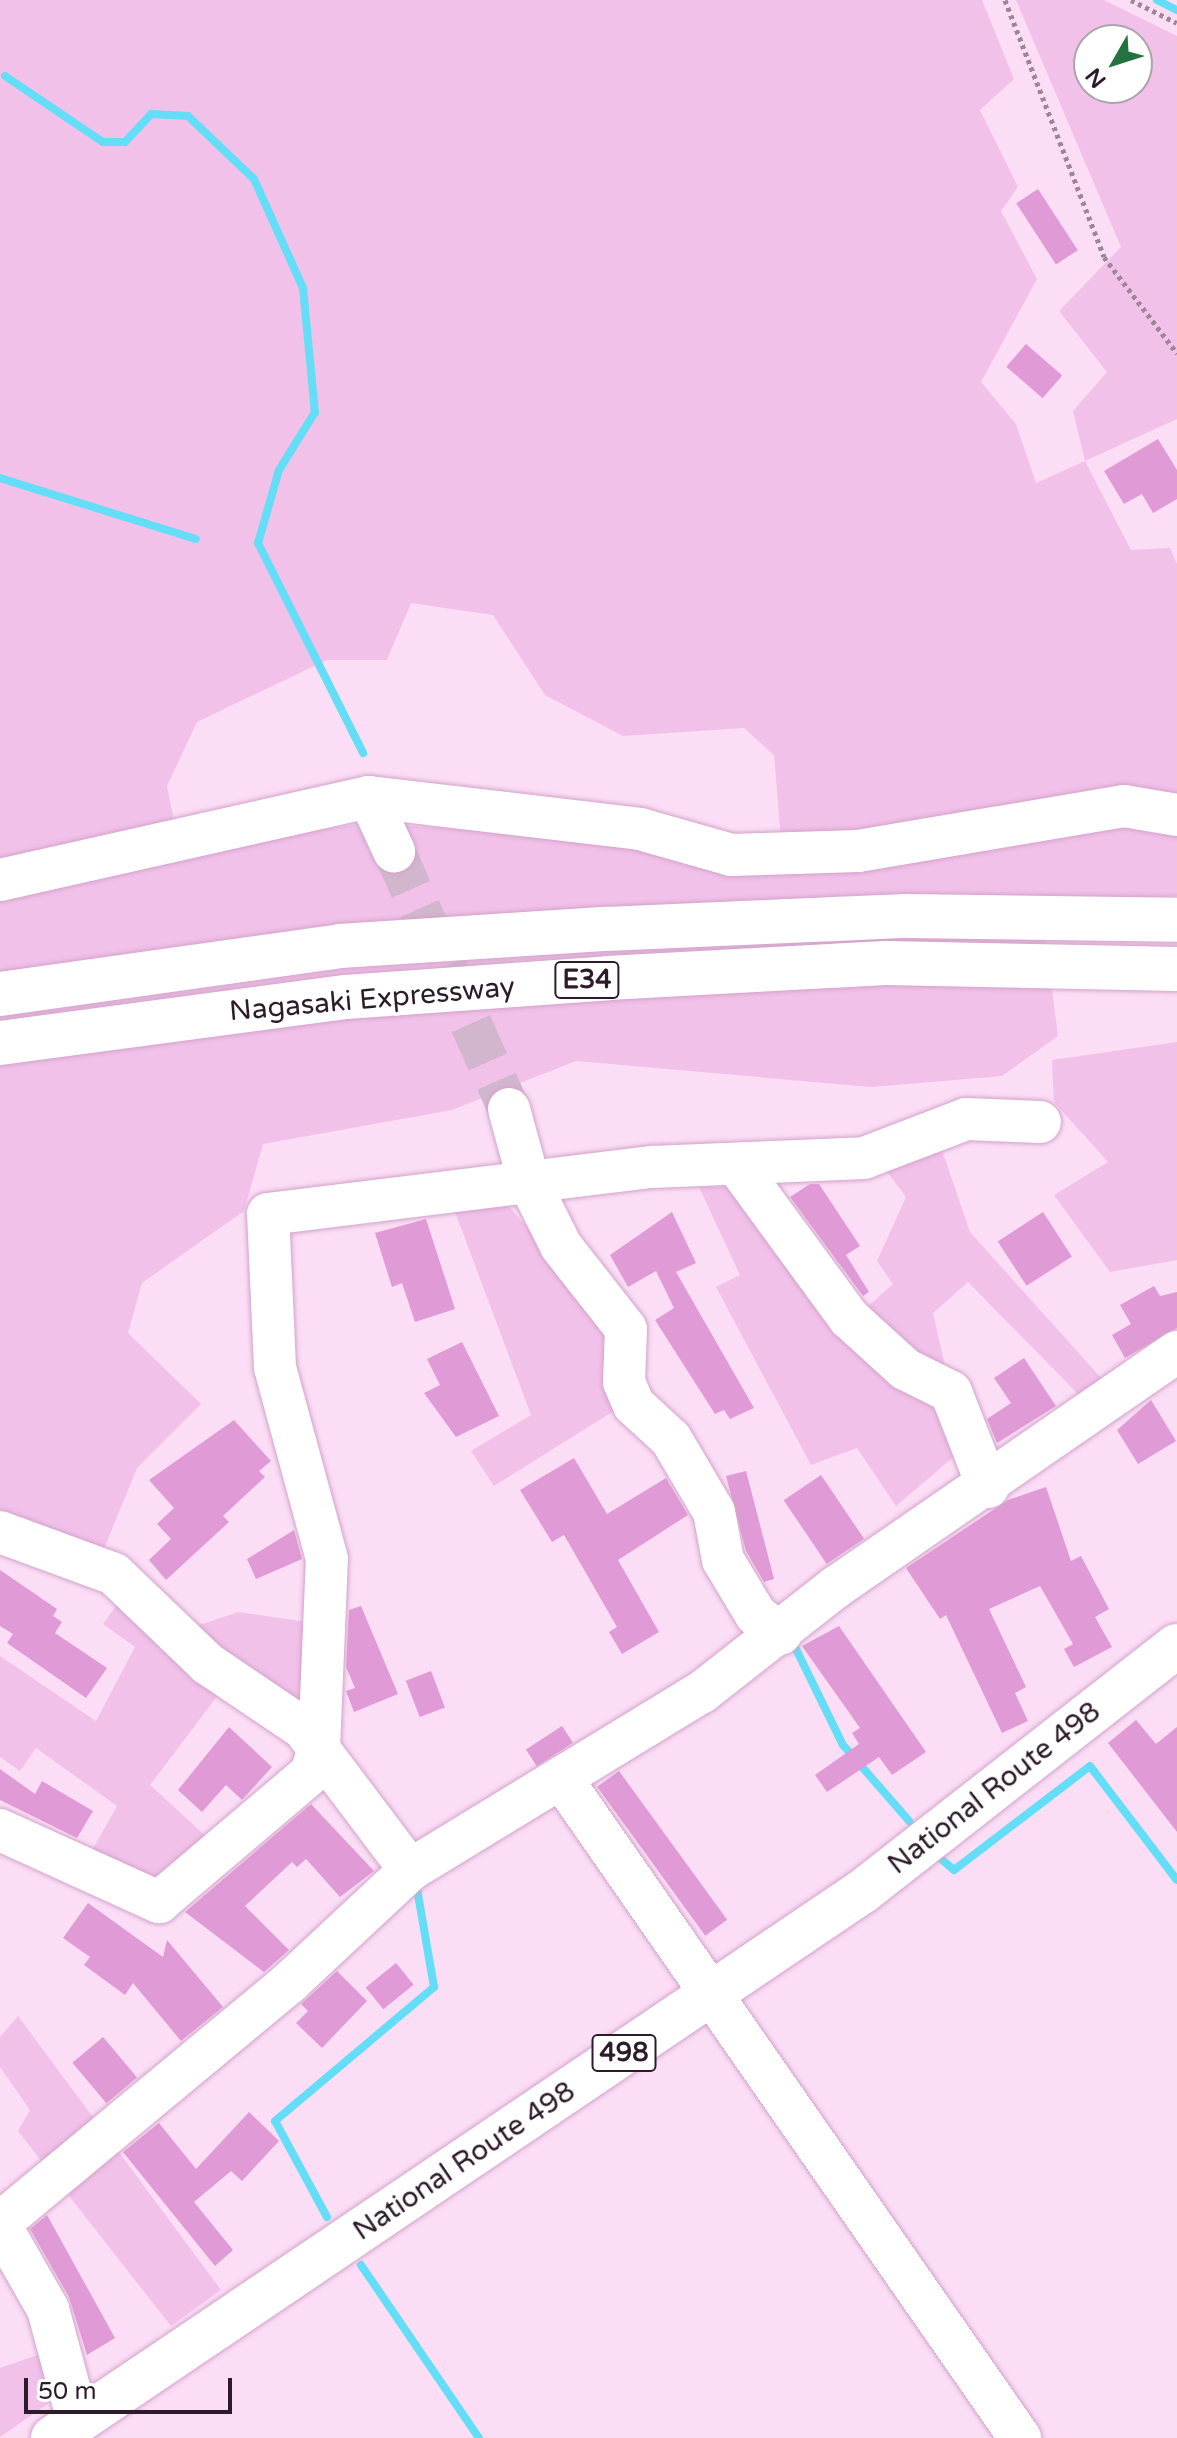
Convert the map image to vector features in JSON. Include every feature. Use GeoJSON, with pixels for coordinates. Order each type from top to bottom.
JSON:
{"type":"FeatureCollection","features":[{"type":"Feature","properties":{"kind":"highway","name":"Nagasaki Expressway"},"geometry":{"type":"LineString","coordinates":[[0,994],[340,946],[575,931],[907,916],[1177,920]]}},
{"type":"Feature","properties":{"kind":"highway","name":"Nagasaki Expressway"},"geometry":{"type":"LineString","coordinates":[[0,1043],[346,997],[624,977],[886,963],[1177,969]]}},
{"type":"Feature","properties":{"kind":"highway","name":"National Route 498"},"geometry":{"type":"LineString","coordinates":[[66,2430],[863,1891],[1177,1646]]}},
{"type":"Feature","properties":{"kind":"street"},"geometry":{"type":"LineString","coordinates":[[0,880],[369,797],[640,829],[731,855],[762,856],[935,841],[1124,806],[1177,815]]}},
{"type":"Feature","properties":{"kind":"street"},"geometry":{"type":"LineString","coordinates":[[369,797],[394,851]]}},
{"type":"Feature","properties":{"kind":"street"},"geometry":{"type":"LineString","coordinates":[[509,1109],[529,1182],[561,1246],[626,1329],[624,1382],[634,1405],[671,1439],[714,1512],[723,1560],[756,1615],[781,1634]]}},
{"type":"Feature","properties":{"kind":"street"},"geometry":{"type":"LineString","coordinates":[[0,1830],[159,1902],[264,1820],[311,1773],[319,1748],[327,1559],[275,1367],[268,1214],[529,1182],[864,1158],[966,1119],[1040,1122]]}},
{"type":"Feature","properties":{"kind":"street"},"geometry":{"type":"LineString","coordinates":[[737,1165],[849,1318],[905,1369],[951,1392],[988,1487]]}},
{"type":"Feature","properties":{"kind":"street"},"geometry":{"type":"LineString","coordinates":[[66,2430],[48,2309],[0,2224],[289,1983],[410,1870],[561,1778],[781,1634],[836,1587],[988,1487],[1177,1352]]}},
{"type":"Feature","properties":{"kind":"street"},"geometry":{"type":"LineString","coordinates":[[0,1532],[114,1574],[208,1664],[303,1728],[410,1870]]}},
{"type":"Feature","properties":{"kind":"street"},"geometry":{"type":"LineString","coordinates":[[561,1778],[1020,2438]]}},
{"type":"Feature","properties":{"kind":"path"},"geometry":{"type":"LineString","coordinates":[[1005,0],[1104,257],[1177,353]]}},
{"type":"Feature","properties":{"kind":"path"},"geometry":{"type":"LineString","coordinates":[[1131,0],[1177,23]]}},
{"type":"Feature","properties":{"kind":"shaded area"},"geometry":{"type":"Polygon","coordinates":[[[0,0],[982,0],[1014,79],[980,110],[1018,187],[1001,211],[1037,279],[981,382],[1016,424],[1036,483],[1085,461],[1131,550],[1170,548],[1177,564],[1177,896],[1041,904],[1058,1036],[1002,1076],[871,1087],[576,1061],[452,1110],[263,1144],[244,1211],[142,1283],[128,1333],[201,1404],[137,1468],[102,1554],[0,1512],[0,0]],[[411,603],[387,660],[327,660],[197,722],[167,786],[180,850],[366,823],[586,838],[742,875],[782,852],[774,755],[744,728],[623,736],[545,695],[493,615],[411,603]]]}},
{"type":"Feature","properties":{"kind":"shaded area"},"geometry":{"type":"Polygon","coordinates":[[[1016,0],[1104,0],[1153,24],[1073,24],[1073,104],[1153,104],[1153,24],[1177,36],[1177,419],[1085,461],[1073,411],[1107,372],[1059,311],[1121,247],[1016,0]]]}},
{"type":"Feature","properties":{"kind":"shaded area"},"geometry":{"type":"Polygon","coordinates":[[[1177,1042],[1177,1260],[1110,1272],[1054,1195],[1108,1162],[1054,1102],[1052,1060],[1177,1042]]]}},
{"type":"Feature","properties":{"kind":"shaded area"},"geometry":{"type":"Polygon","coordinates":[[[940,1144],[970,1232],[1103,1380],[1082,1398],[968,1282],[933,1313],[964,1448],[896,1506],[857,1448],[811,1465],[716,1287],[740,1275],[699,1187],[728,1187],[843,1328],[893,1284],[877,1261],[906,1197],[877,1158],[940,1144]]]}},
{"type":"Feature","properties":{"kind":"shaded area"},"geometry":{"type":"Polygon","coordinates":[[[500,1196],[614,1328],[617,1409],[494,1486],[471,1451],[531,1415],[454,1209],[500,1196]]]}},
{"type":"Feature","properties":{"kind":"shaded area"},"geometry":{"type":"Polygon","coordinates":[[[133,1583],[185,1630],[238,1612],[314,1623],[306,1716],[234,1674],[150,1785],[209,1839],[157,1885],[90,1854],[117,1806],[36,1748],[20,1771],[0,1757],[0,1656],[96,1721],[135,1647],[103,1624],[133,1583]]]}},
{"type":"Feature","properties":{"kind":"shaded area"},"geometry":{"type":"Polygon","coordinates":[[[18,2016],[221,2290],[171,2326],[18,2131],[30,2110],[0,2067],[0,2037],[18,2016]]]}},
{"type":"Feature","properties":{"kind":"shaded area"},"geometry":{"type":"Polygon","coordinates":[[[43,2353],[58,2397],[0,2437],[0,2368],[43,2353]]]}},
{"type":"Feature","properties":{"kind":"building"},"geometry":{"type":"Polygon","coordinates":[[[1038,189],[1078,250],[1056,264],[1016,203],[1038,189]]]}},
{"type":"Feature","properties":{"kind":"building"},"geometry":{"type":"Polygon","coordinates":[[[1026,344],[1062,375],[1043,398],[1006,367],[1026,344]]]}},
{"type":"Feature","properties":{"kind":"building"},"geometry":{"type":"Polygon","coordinates":[[[1158,439],[1177,470],[1177,499],[1153,513],[1142,494],[1124,504],[1104,471],[1158,439]]]}},
{"type":"Feature","properties":{"kind":"building"},"geometry":{"type":"Polygon","coordinates":[[[810,1184],[819,1184],[860,1246],[846,1255],[869,1292],[863,1296],[790,1197],[810,1184]]]}},
{"type":"Feature","properties":{"kind":"building"},"geometry":{"type":"Polygon","coordinates":[[[672,1212],[696,1263],[676,1272],[754,1408],[730,1419],[724,1410],[715,1414],[655,1320],[674,1308],[656,1271],[628,1287],[610,1255],[672,1212]]]}},
{"type":"Feature","properties":{"kind":"building"},"geometry":{"type":"Polygon","coordinates":[[[1043,1212],[1072,1256],[1027,1286],[998,1241],[1043,1212]]]}},
{"type":"Feature","properties":{"kind":"building"},"geometry":{"type":"Polygon","coordinates":[[[426,1219],[455,1309],[415,1322],[402,1283],[392,1287],[375,1233],[426,1219]]]}},
{"type":"Feature","properties":{"kind":"building"},"geometry":{"type":"Polygon","coordinates":[[[1154,1286],[1160,1296],[1177,1292],[1177,1328],[1125,1358],[1112,1335],[1131,1324],[1120,1305],[1154,1286]]]}},
{"type":"Feature","properties":{"kind":"building"},"geometry":{"type":"Polygon","coordinates":[[[462,1342],[499,1416],[456,1437],[424,1393],[440,1385],[427,1359],[462,1342]]]}},
{"type":"Feature","properties":{"kind":"building"},"geometry":{"type":"Polygon","coordinates":[[[1024,1358],[1056,1406],[997,1443],[987,1419],[1011,1403],[994,1378],[1024,1358]]]}},
{"type":"Feature","properties":{"kind":"building"},"geometry":{"type":"Polygon","coordinates":[[[1151,1400],[1176,1441],[1138,1464],[1117,1430],[1151,1400]]]}},
{"type":"Feature","properties":{"kind":"building"},"geometry":{"type":"Polygon","coordinates":[[[234,1420],[271,1461],[259,1471],[265,1477],[223,1516],[229,1522],[166,1580],[149,1560],[171,1539],[157,1524],[174,1508],[149,1480],[234,1420]]]}},
{"type":"Feature","properties":{"kind":"building"},"geometry":{"type":"Polygon","coordinates":[[[574,1458],[607,1514],[666,1478],[688,1515],[618,1560],[659,1632],[622,1654],[609,1632],[617,1627],[564,1535],[552,1542],[520,1490],[574,1458]]]}},
{"type":"Feature","properties":{"kind":"building"},"geometry":{"type":"Polygon","coordinates":[[[746,1471],[774,1579],[764,1582],[746,1551],[726,1476],[746,1471]]]}},
{"type":"Feature","properties":{"kind":"building"},"geometry":{"type":"Polygon","coordinates":[[[821,1475],[864,1539],[827,1564],[784,1500],[821,1475]]]}},
{"type":"Feature","properties":{"kind":"building"},"geometry":{"type":"Polygon","coordinates":[[[1046,1487],[1071,1561],[1081,1556],[1109,1609],[1095,1617],[1112,1647],[1074,1667],[1064,1649],[1073,1644],[1040,1586],[989,1609],[1026,1687],[1015,1693],[1028,1721],[1002,1733],[946,1615],[940,1619],[906,1568],[1008,1500],[1046,1487]]]}},
{"type":"Feature","properties":{"kind":"building"},"geometry":{"type":"Polygon","coordinates":[[[294,1530],[302,1559],[256,1579],[247,1559],[294,1530]]]}},
{"type":"Feature","properties":{"kind":"building"},"geometry":{"type":"Polygon","coordinates":[[[0,1570],[57,1609],[53,1616],[62,1622],[55,1633],[107,1668],[86,1698],[7,1643],[13,1634],[0,1626],[0,1570]]]}},
{"type":"Feature","properties":{"kind":"building"},"geometry":{"type":"Polygon","coordinates":[[[361,1606],[398,1694],[354,1712],[346,1691],[355,1688],[346,1667],[349,1610],[361,1606]]]}},
{"type":"Feature","properties":{"kind":"building"},"geometry":{"type":"Polygon","coordinates":[[[839,1626],[926,1752],[892,1775],[879,1757],[827,1792],[815,1775],[859,1744],[852,1733],[860,1728],[802,1646],[839,1626]]]}},
{"type":"Feature","properties":{"kind":"building"},"geometry":{"type":"Polygon","coordinates":[[[431,1671],[445,1707],[420,1717],[406,1681],[431,1671]]]}},
{"type":"Feature","properties":{"kind":"building"},"geometry":{"type":"Polygon","coordinates":[[[1136,1720],[1156,1744],[1177,1727],[1177,1832],[1108,1743],[1136,1720]]]}},
{"type":"Feature","properties":{"kind":"building"},"geometry":{"type":"Polygon","coordinates":[[[562,1726],[573,1743],[537,1766],[526,1749],[562,1726]]]}},
{"type":"Feature","properties":{"kind":"building"},"geometry":{"type":"Polygon","coordinates":[[[229,1727],[272,1767],[242,1800],[226,1785],[202,1812],[178,1790],[229,1727]]]}},
{"type":"Feature","properties":{"kind":"building"},"geometry":{"type":"Polygon","coordinates":[[[0,1769],[35,1794],[42,1781],[93,1811],[77,1838],[0,1800],[0,1769]]]}},
{"type":"Feature","properties":{"kind":"building"},"geometry":{"type":"Polygon","coordinates":[[[619,1771],[727,1920],[705,1936],[597,1787],[619,1771]]]}},
{"type":"Feature","properties":{"kind":"building"},"geometry":{"type":"Polygon","coordinates":[[[311,1804],[374,1871],[340,1897],[306,1859],[297,1867],[292,1862],[245,1906],[289,1950],[264,1972],[185,1912],[311,1804]]]}},
{"type":"Feature","properties":{"kind":"building"},"geometry":{"type":"Polygon","coordinates":[[[88,1903],[163,1957],[167,1940],[223,2007],[181,2041],[133,1983],[125,1995],[84,1965],[90,1957],[63,1938],[88,1903]]]}},
{"type":"Feature","properties":{"kind":"building"},"geometry":{"type":"Polygon","coordinates":[[[396,1963],[414,1985],[383,2009],[366,1988],[396,1963]]]}},
{"type":"Feature","properties":{"kind":"building"},"geometry":{"type":"Polygon","coordinates":[[[337,1971],[367,2001],[322,2048],[296,2023],[308,2011],[301,2004],[337,1971]]]}},
{"type":"Feature","properties":{"kind":"building"},"geometry":{"type":"Polygon","coordinates":[[[103,2037],[137,2078],[106,2103],[72,2063],[103,2037]]]}},
{"type":"Feature","properties":{"kind":"building"},"geometry":{"type":"Polygon","coordinates":[[[249,2112],[279,2141],[242,2181],[231,2171],[194,2202],[233,2250],[215,2266],[123,2152],[159,2123],[196,2169],[249,2112]]]}},
{"type":"Feature","properties":{"kind":"building"},"geometry":{"type":"Polygon","coordinates":[[[47,2215],[115,2338],[87,2355],[69,2297],[30,2229],[47,2215]]]}},
{"type":"Feature","properties":{"kind":"waterway"},"geometry":{"type":"LineString","coordinates":[[1157,0],[1177,10]]}},
{"type":"Feature","properties":{"kind":"waterway"},"geometry":{"type":"LineString","coordinates":[[5,76],[103,142],[125,142],[151,114],[188,116],[254,179],[303,288],[315,412],[279,470],[258,543],[363,753]]}},
{"type":"Feature","properties":{"kind":"waterway"},"geometry":{"type":"LineString","coordinates":[[0,478],[196,539]]}},
{"type":"Feature","properties":{"kind":"waterway"},"geometry":{"type":"LineString","coordinates":[[795,1647],[843,1745],[909,1821]]}},
{"type":"Feature","properties":{"kind":"waterway"},"geometry":{"type":"LineString","coordinates":[[941,1859],[954,1870],[1090,1766],[1177,1880]]}},
{"type":"Feature","properties":{"kind":"waterway"},"geometry":{"type":"LineString","coordinates":[[327,2217],[275,2121],[434,1987],[417,1889]]}},
{"type":"Feature","properties":{"kind":"waterway"},"geometry":{"type":"LineString","coordinates":[[361,2265],[479,2438]]}},
{"type":"Feature","properties":{"kind":"tunnel"},"geometry":{"type":"LineString","coordinates":[[394,851],[509,1109]]}}]}
